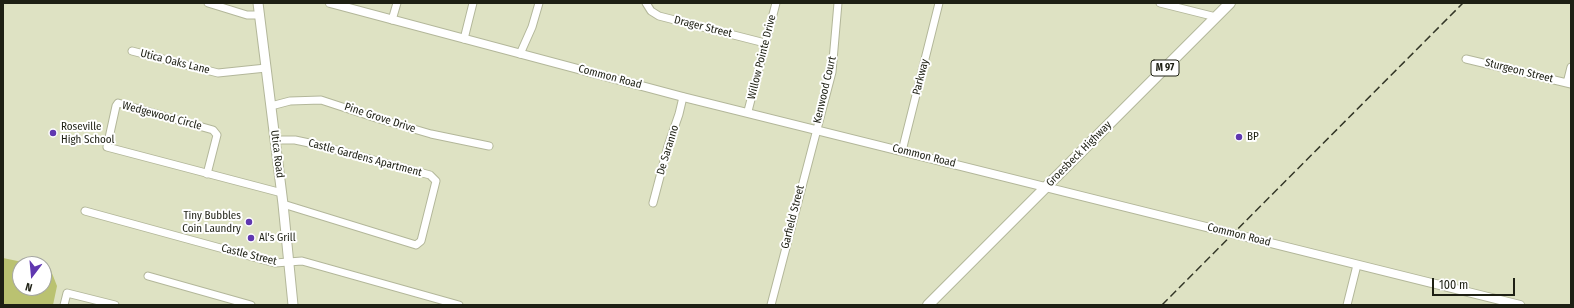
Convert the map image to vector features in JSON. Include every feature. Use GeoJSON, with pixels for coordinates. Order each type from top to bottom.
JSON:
{"type":"FeatureCollection","features":[{"type":"Feature","properties":{"kind":"main road","name":"Utica Road"},"geometry":{"type":"LineString","coordinates":[[258,3],[282,193],[288,262],[294,305]]}},
{"type":"Feature","properties":{"kind":"main road","name":"Groesbeck Highway"},"geometry":{"type":"LineString","coordinates":[[928,305],[1230,3]]}},
{"type":"Feature","properties":{"kind":"street"},"geometry":{"type":"LineString","coordinates":[[208,3],[247,15],[260,16]]}},
{"type":"Feature","properties":{"kind":"street","name":"Common Road"},"geometry":{"type":"LineString","coordinates":[[330,3],[683,97],[1520,305]]}},
{"type":"Feature","properties":{"kind":"street"},"geometry":{"type":"LineString","coordinates":[[392,20],[397,3]]}},
{"type":"Feature","properties":{"kind":"street"},"geometry":{"type":"LineString","coordinates":[[464,39],[473,3]]}},
{"type":"Feature","properties":{"kind":"street"},"geometry":{"type":"LineString","coordinates":[[520,54],[534,22],[539,3]]}},
{"type":"Feature","properties":{"kind":"street","name":"Drager Street"},"geometry":{"type":"LineString","coordinates":[[646,3],[651,11],[659,16],[765,43]]}},
{"type":"Feature","properties":{"kind":"street","name":"Willow Pointe Drive"},"geometry":{"type":"LineString","coordinates":[[748,112],[776,3]]}},
{"type":"Feature","properties":{"kind":"street","name":"Kenwood Court"},"geometry":{"type":"LineString","coordinates":[[816,129],[832,72],[838,3]]}},
{"type":"Feature","properties":{"kind":"street","name":"Parkway"},"geometry":{"type":"LineString","coordinates":[[902,151],[939,3]]}},
{"type":"Feature","properties":{"kind":"street"},"geometry":{"type":"LineString","coordinates":[[1160,3],[1216,17]]}},
{"type":"Feature","properties":{"kind":"street","name":"Utica Oaks Lane"},"geometry":{"type":"LineString","coordinates":[[132,51],[218,73],[266,68]]}},
{"type":"Feature","properties":{"kind":"street","name":"Sturgeon Street"},"geometry":{"type":"LineString","coordinates":[[1466,59],[1569,84]]}},
{"type":"Feature","properties":{"kind":"street"},"geometry":{"type":"LineString","coordinates":[[1569,84],[1571,67]]}},
{"type":"Feature","properties":{"kind":"street","name":"De Saranno"},"geometry":{"type":"LineString","coordinates":[[653,203],[683,97]]}},
{"type":"Feature","properties":{"kind":"street","name":"Pine Grove Drive"},"geometry":{"type":"LineString","coordinates":[[271,106],[290,101],[321,100],[431,134],[489,146]]}},
{"type":"Feature","properties":{"kind":"street","name":"Wedgewood Circle"},"geometry":{"type":"LineString","coordinates":[[207,174],[217,135],[213,130],[118,103],[116,106],[107,147],[207,174],[282,193]]}},
{"type":"Feature","properties":{"kind":"street","name":"Garfield Street"},"geometry":{"type":"LineString","coordinates":[[771,305],[816,129]]}},
{"type":"Feature","properties":{"kind":"street","name":"Castle Gardens Apartment"},"geometry":{"type":"LineString","coordinates":[[275,140],[295,140],[314,144],[430,175],[436,182],[421,241],[416,245],[283,204]]}},
{"type":"Feature","properties":{"kind":"street","name":"Castle Street"},"geometry":{"type":"LineString","coordinates":[[85,211],[275,263],[302,261],[459,305]]}},
{"type":"Feature","properties":{"kind":"street"},"geometry":{"type":"LineString","coordinates":[[1347,305],[1357,265]]}},
{"type":"Feature","properties":{"kind":"street"},"geometry":{"type":"LineString","coordinates":[[148,276],[251,305]]}},
{"type":"Feature","properties":{"kind":"street"},"geometry":{"type":"LineString","coordinates":[[64,305],[68,293],[115,305]]}},
{"type":"Feature","properties":{"kind":"green space"},"geometry":{"type":"Polygon","coordinates":[[[3,258],[12,260],[12,296],[52,296],[52,273],[57,286],[53,305],[3,305],[3,258]]]}},
{"type":"Feature","properties":{"kind":"railway"},"geometry":{"type":"LineString","coordinates":[[1162,305],[1463,3]]}},
{"type":"Feature","properties":{"kind":"place","name":"Roseville High School"},"geometry":{"type":"Point","coordinates":[53,133]}},
{"type":"Feature","properties":{"kind":"place","name":"BP"},"geometry":{"type":"Point","coordinates":[1239,137]}},
{"type":"Feature","properties":{"kind":"place","name":"Tiny Bubbles Coin Laundry"},"geometry":{"type":"Point","coordinates":[249,222]}},
{"type":"Feature","properties":{"kind":"place","name":"Al's Grill"},"geometry":{"type":"Point","coordinates":[251,238]}}]}
